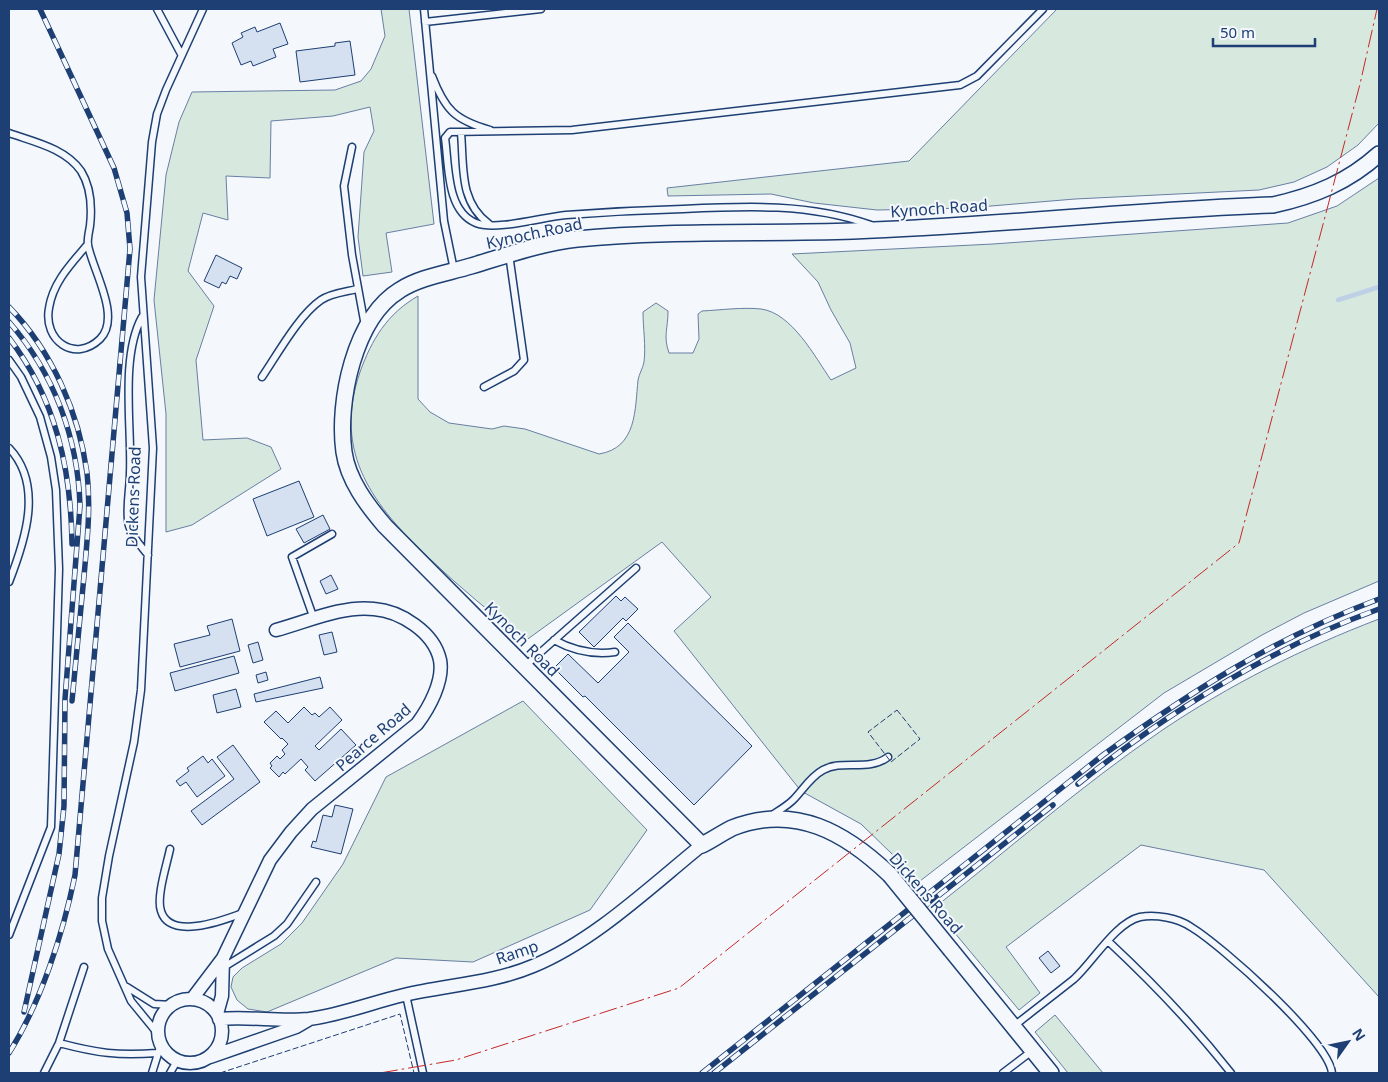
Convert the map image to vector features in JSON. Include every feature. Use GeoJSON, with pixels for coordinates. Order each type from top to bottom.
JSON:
{"type":"FeatureCollection","features":[{"type":"Feature","properties":{"kind":"street","name":"Kynoch Road"},"geometry":{"type":"LineString","coordinates":[[702,846],[385,526],[368,506],[354,484],[344,453],[343,414],[352,359],[366,329],[382,306],[399,290],[454,271],[509,254],[574,240],[771,231],[882,229],[1273,205],[1321,193],[1345,180],[1379,154]]}},
{"type":"Feature","properties":{"kind":"street","name":"Pearce Road"},"geometry":{"type":"LineString","coordinates":[[192,999],[223,963],[244,913],[270,860],[291,832],[312,809],[417,724],[427,710],[439,676],[440,660],[435,648],[422,630],[390,612],[373,608],[358,610],[276,630]]}},
{"type":"Feature","properties":{"kind":"street","name":"Dickens Road"},"geometry":{"type":"LineString","coordinates":[[702,846],[732,828],[766,820],[801,820],[838,834],[866,852],[890,875],[1051,1073]]}},
{"type":"Feature","properties":{"kind":"street","name":"Ramp"},"geometry":{"type":"LineString","coordinates":[[218,1016],[270,1021],[310,1018],[406,995],[496,977],[533,966],[587,935],[702,846]]}},
{"type":"Feature","properties":{"kind":"street","name":"Pearce Road"},"geometry":{"type":"LineString","coordinates":[[218,1016],[222,996],[223,963]]}},
{"type":"Feature","properties":{"kind":"street"},"geometry":{"type":"LineString","coordinates":[[192,999],[210,1006],[218,1016],[221,1037],[218,1048],[210,1057],[188,1064],[177,1061],[158,1044],[159,1023],[164,1013],[172,1005],[192,999]]}},
{"type":"Feature","properties":{"kind":"street","name":"Ramp"},"geometry":{"type":"LineString","coordinates":[[210,1057],[296,1027],[310,1018]]}},
{"type":"Feature","properties":{"kind":"lane"},"geometry":{"type":"LineString","coordinates":[[157,9],[181,54]]}},
{"type":"Feature","properties":{"kind":"lane","name":"Dickens Road"},"geometry":{"type":"LineString","coordinates":[[158,1044],[131,1001],[127,987],[108,949],[102,921],[102,898],[109,856],[134,742],[142,690],[153,448],[150,379],[142,316],[142,260],[152,142],[157,114],[181,54],[202,9]]}},
{"type":"Feature","properties":{"kind":"lane"},"geometry":{"type":"LineString","coordinates":[[424,9],[444,221],[454,271]]}},
{"type":"Feature","properties":{"kind":"lane"},"geometry":{"type":"LineString","coordinates":[[425,22],[541,9]]}},
{"type":"Feature","properties":{"kind":"lane"},"geometry":{"type":"LineString","coordinates":[[882,229],[852,219],[777,206],[599,212],[552,216],[492,226],[476,223],[466,217],[454,198],[445,138],[450,132],[572,130],[960,86],[977,76],[1043,9]]}},
{"type":"Feature","properties":{"kind":"lane"},"geometry":{"type":"LineString","coordinates":[[429,68],[439,94],[449,110],[472,125],[495,132]]}},
{"type":"Feature","properties":{"kind":"lane"},"geometry":{"type":"LineString","coordinates":[[9,133],[62,153],[80,171],[86,181],[90,203],[88,244],[100,278],[108,323],[101,338],[91,345],[77,349],[66,347],[48,329],[49,308],[56,284],[88,244]]}},
{"type":"Feature","properties":{"kind":"lane"},"geometry":{"type":"LineString","coordinates":[[461,133],[466,192],[478,216],[492,226]]}},
{"type":"Feature","properties":{"kind":"lane"},"geometry":{"type":"LineString","coordinates":[[352,147],[344,186],[357,289],[366,329]]}},
{"type":"Feature","properties":{"kind":"lane"},"geometry":{"type":"LineString","coordinates":[[484,387],[514,371],[524,360],[509,254]]}},
{"type":"Feature","properties":{"kind":"lane"},"geometry":{"type":"LineString","coordinates":[[262,377],[289,337],[320,301],[331,295],[357,289]]}},
{"type":"Feature","properties":{"kind":"lane"},"geometry":{"type":"LineString","coordinates":[[142,316],[135,331],[130,361],[128,518],[132,533],[148,555]]}},
{"type":"Feature","properties":{"kind":"lane"},"geometry":{"type":"LineString","coordinates":[[9,360],[21,377],[40,417],[51,457],[56,490],[59,569],[51,826],[9,935]]}},
{"type":"Feature","properties":{"kind":"lane"},"geometry":{"type":"LineString","coordinates":[[9,448],[20,463],[29,489],[27,522],[9,582]]}},
{"type":"Feature","properties":{"kind":"lane"},"geometry":{"type":"LineString","coordinates":[[314,620],[292,557],[332,534]]}},
{"type":"Feature","properties":{"kind":"lane"},"geometry":{"type":"LineString","coordinates":[[524,666],[636,568]]}},
{"type":"Feature","properties":{"kind":"lane"},"geometry":{"type":"LineString","coordinates":[[554,640],[567,647],[589,652],[615,652]]}},
{"type":"Feature","properties":{"kind":"lane"},"geometry":{"type":"LineString","coordinates":[[766,820],[793,801],[811,779],[823,770],[831,767],[880,763],[888,757]]}},
{"type":"Feature","properties":{"kind":"lane"},"geometry":{"type":"LineString","coordinates":[[170,849],[160,900],[161,912],[166,918],[172,923],[195,927],[219,922],[244,913]]}},
{"type":"Feature","properties":{"kind":"lane"},"geometry":{"type":"LineString","coordinates":[[223,963],[274,936],[287,924],[316,882]]}},
{"type":"Feature","properties":{"kind":"lane"},"geometry":{"type":"LineString","coordinates":[[1013,1027],[1075,977],[1119,930],[1140,917],[1166,917],[1190,926],[1254,979],[1323,1051],[1332,1073]]}},
{"type":"Feature","properties":{"kind":"lane"},"geometry":{"type":"LineString","coordinates":[[1109,942],[1185,1018],[1231,1073]]}},
{"type":"Feature","properties":{"kind":"lane"},"geometry":{"type":"LineString","coordinates":[[44,1073],[59,1043],[84,967]]}},
{"type":"Feature","properties":{"kind":"lane"},"geometry":{"type":"LineString","coordinates":[[127,987],[154,1004],[172,1005]]}},
{"type":"Feature","properties":{"kind":"lane"},"geometry":{"type":"LineString","coordinates":[[406,995],[424,1073]]}},
{"type":"Feature","properties":{"kind":"lane"},"geometry":{"type":"LineString","coordinates":[[59,1043],[100,1054],[124,1056],[158,1044]]}},
{"type":"Feature","properties":{"kind":"lane"},"geometry":{"type":"LineString","coordinates":[[152,1073],[158,1044]]}},
{"type":"Feature","properties":{"kind":"lane"},"geometry":{"type":"LineString","coordinates":[[1003,1073],[1032,1050]]}},
{"type":"Feature","properties":{"kind":"lane"},"geometry":{"type":"LineString","coordinates":[[170,1073],[177,1061]]}},
{"type":"Feature","properties":{"kind":"shaded area"},"geometry":{"type":"Polygon","coordinates":[[[381,9],[409,9],[434,224],[386,233],[392,272],[363,276],[358,237],[364,152],[374,131],[370,107],[333,116],[271,121],[270,178],[226,176],[228,220],[203,213],[188,271],[214,306],[196,360],[203,440],[247,438],[271,447],[281,469],[192,525],[166,532],[166,414],[154,300],[166,175],[179,122],[192,92],[335,90],[361,81],[371,69],[385,36],[381,9]]]}},
{"type":"Feature","properties":{"kind":"shaded area"},"geometry":{"type":"Polygon","coordinates":[[[1057,9],[1379,9],[1379,123],[1358,145],[1327,167],[1294,182],[1259,190],[1075,199],[967,208],[877,210],[814,203],[771,194],[668,196],[667,188],[909,161],[1057,9]]]}},
{"type":"Feature","properties":{"kind":"shaded area"},"geometry":{"type":"Polygon","coordinates":[[[1379,178],[1379,581],[1304,613],[1262,635],[1164,693],[920,881],[861,824],[801,791],[674,631],[711,597],[662,542],[525,641],[441,570],[410,539],[376,498],[364,476],[355,453],[351,428],[353,401],[360,372],[375,338],[382,328],[407,303],[418,296],[418,399],[430,412],[449,423],[492,429],[504,426],[525,429],[599,454],[621,444],[632,426],[638,380],[644,362],[643,312],[656,303],[668,311],[666,337],[669,353],[693,353],[699,339],[698,314],[702,311],[739,308],[761,309],[772,312],[793,327],[810,348],[831,380],[856,368],[850,343],[818,282],[792,254],[993,244],[1288,223],[1337,206],[1379,178]]]}},
{"type":"Feature","properties":{"kind":"shaded area"},"geometry":{"type":"Polygon","coordinates":[[[1379,619],[1379,997],[1264,870],[1141,845],[1006,947],[1040,993],[1019,1010],[934,908],[1103,773],[1187,714],[1240,683],[1295,655],[1379,619]]]}},
{"type":"Feature","properties":{"kind":"shaded area"},"geometry":{"type":"Polygon","coordinates":[[[523,701],[647,830],[590,910],[473,962],[396,958],[267,1012],[248,1009],[237,1000],[231,987],[233,977],[242,968],[281,944],[302,923],[343,864],[386,777],[523,701]]]}},
{"type":"Feature","properties":{"kind":"shaded area"},"geometry":{"type":"Polygon","coordinates":[[[1055,1015],[1103,1073],[1068,1073],[1035,1032],[1055,1015]]]}},
{"type":"Feature","properties":{"kind":"building"},"geometry":{"type":"Polygon","coordinates":[[[280,23],[288,44],[273,49],[276,57],[253,66],[251,61],[241,65],[232,43],[243,37],[241,33],[255,27],[257,32],[280,23]]]}},
{"type":"Feature","properties":{"kind":"building"},"geometry":{"type":"Polygon","coordinates":[[[350,41],[355,75],[300,82],[296,51],[335,46],[335,43],[350,41]]]}},
{"type":"Feature","properties":{"kind":"building"},"geometry":{"type":"Polygon","coordinates":[[[216,255],[242,268],[237,279],[230,276],[226,284],[222,282],[219,288],[204,281],[216,255]]]}},
{"type":"Feature","properties":{"kind":"building"},"geometry":{"type":"Polygon","coordinates":[[[299,481],[314,517],[267,536],[253,499],[299,481]]]}},
{"type":"Feature","properties":{"kind":"building"},"geometry":{"type":"Polygon","coordinates":[[[323,515],[330,529],[304,543],[296,529],[323,515]]]}},
{"type":"Feature","properties":{"kind":"building"},"geometry":{"type":"Polygon","coordinates":[[[331,575],[338,589],[326,594],[320,581],[331,575]]]}},
{"type":"Feature","properties":{"kind":"building"},"geometry":{"type":"Polygon","coordinates":[[[616,596],[621,601],[625,597],[638,609],[626,621],[623,618],[594,647],[579,632],[616,596]]]}},
{"type":"Feature","properties":{"kind":"building"},"geometry":{"type":"Polygon","coordinates":[[[232,619],[240,651],[180,667],[174,644],[210,635],[207,626],[232,619]]]}},
{"type":"Feature","properties":{"kind":"building"},"geometry":{"type":"Polygon","coordinates":[[[628,623],[752,746],[694,805],[585,696],[583,697],[554,668],[568,654],[598,683],[629,652],[614,637],[628,623]]]}},
{"type":"Feature","properties":{"kind":"building"},"geometry":{"type":"Polygon","coordinates":[[[332,632],[337,652],[324,655],[319,635],[332,632]]]}},
{"type":"Feature","properties":{"kind":"building"},"geometry":{"type":"Polygon","coordinates":[[[258,642],[263,660],[253,663],[248,645],[258,642]]]}},
{"type":"Feature","properties":{"kind":"building"},"geometry":{"type":"Polygon","coordinates":[[[234,656],[239,673],[175,691],[170,673],[234,656]]]}},
{"type":"Feature","properties":{"kind":"building"},"geometry":{"type":"Polygon","coordinates":[[[266,672],[268,680],[258,683],[256,675],[266,672]]]}},
{"type":"Feature","properties":{"kind":"building"},"geometry":{"type":"Polygon","coordinates":[[[320,677],[323,688],[256,702],[254,694],[320,677]]]}},
{"type":"Feature","properties":{"kind":"building"},"geometry":{"type":"Polygon","coordinates":[[[236,689],[241,707],[217,713],[213,695],[236,689]]]}},
{"type":"Feature","properties":{"kind":"building"},"geometry":{"type":"Polygon","coordinates":[[[304,707],[312,715],[315,713],[319,717],[330,707],[342,720],[315,746],[319,750],[341,729],[356,745],[315,781],[305,770],[308,767],[301,759],[279,777],[270,768],[272,766],[270,763],[277,756],[280,759],[285,754],[282,750],[288,744],[264,722],[276,711],[288,723],[304,707]]]}},
{"type":"Feature","properties":{"kind":"building"},"geometry":{"type":"Polygon","coordinates":[[[233,745],[260,782],[202,825],[191,811],[234,779],[217,757],[233,745]]]}},
{"type":"Feature","properties":{"kind":"building"},"geometry":{"type":"Polygon","coordinates":[[[203,756],[208,763],[212,759],[225,776],[197,797],[186,782],[180,786],[176,781],[189,771],[187,768],[203,756]]]}},
{"type":"Feature","properties":{"kind":"building"},"geometry":{"type":"Polygon","coordinates":[[[335,805],[353,809],[341,854],[311,847],[313,841],[316,842],[323,815],[332,817],[335,805]]]}},
{"type":"Feature","properties":{"kind":"building"},"geometry":{"type":"Polygon","coordinates":[[[1048,951],[1060,966],[1051,973],[1039,958],[1048,951]]]}},
{"type":"Feature","properties":{"kind":"waterway"},"geometry":{"type":"LineString","coordinates":[[1338,300],[1379,287]]}},
{"type":"Feature","properties":{"kind":"railway"},"geometry":{"type":"LineString","coordinates":[[9,1053],[21,1033],[41,990],[64,921],[75,875],[130,249],[127,213],[114,168],[40,9]]}},
{"type":"Feature","properties":{"kind":"railway"},"geometry":{"type":"LineString","coordinates":[[9,307],[38,343],[61,384],[77,428],[87,473],[89,512],[72,701]]}},
{"type":"Feature","properties":{"kind":"railway"},"geometry":{"type":"LineString","coordinates":[[9,322],[39,363],[61,408],[69,431],[74,456],[80,506],[65,699],[64,806],[59,854],[24,1012]]}},
{"type":"Feature","properties":{"kind":"railway"},"geometry":{"type":"LineString","coordinates":[[9,338],[39,385],[58,436],[68,489],[72,544]]}},
{"type":"Feature","properties":{"kind":"railway"},"geometry":{"type":"LineString","coordinates":[[702,1073],[1103,755],[1136,731],[1202,687],[1270,648],[1341,614],[1379,599]]}},
{"type":"Feature","properties":{"kind":"railway"},"geometry":{"type":"LineString","coordinates":[[1078,784],[1112,757],[1184,707],[1222,684],[1299,643],[1379,609]]}},
{"type":"Feature","properties":{"kind":"railway"},"geometry":{"type":"LineString","coordinates":[[714,1073],[1053,805]]}},
{"type":"Feature","properties":{"kind":"fence"},"geometry":{"type":"LineString","coordinates":[[897,710],[920,739],[891,762],[868,732],[897,710]]}},
{"type":"Feature","properties":{"kind":"fence"},"geometry":{"type":"LineString","coordinates":[[220,1073],[400,1014],[414,1073]]}},
{"type":"Feature","properties":{"kind":"power"},"geometry":{"type":"LineString","coordinates":[[380,1073],[456,1060],[679,988],[1239,543],[1360,84],[1377,9]]}}]}
